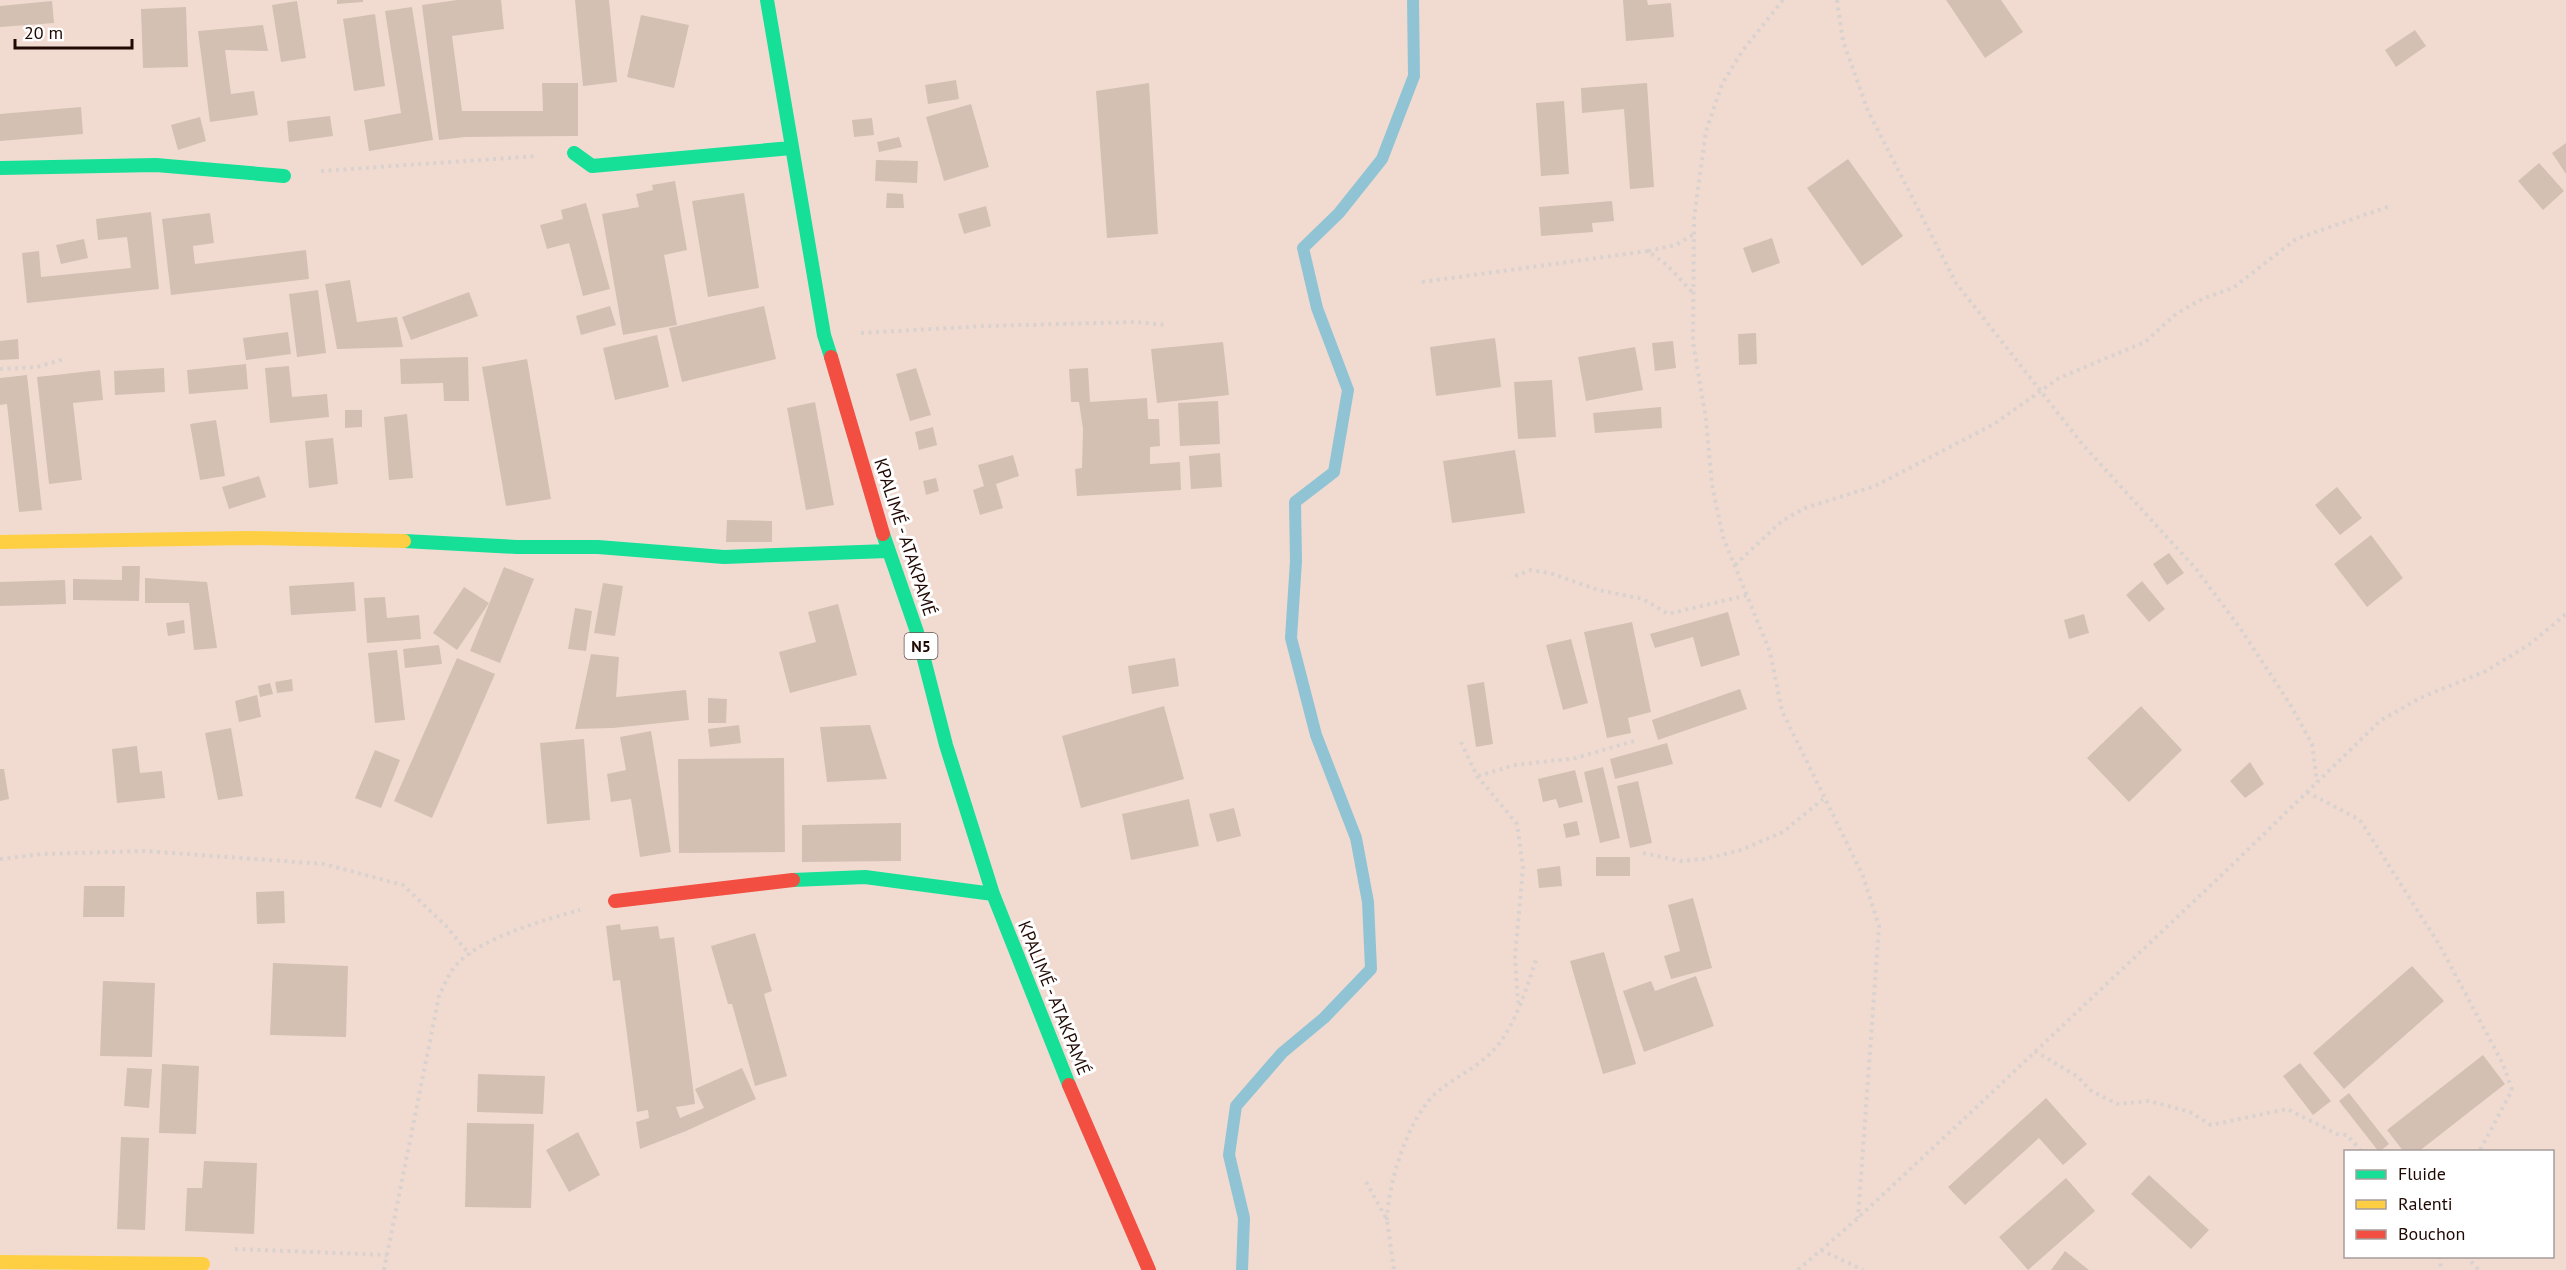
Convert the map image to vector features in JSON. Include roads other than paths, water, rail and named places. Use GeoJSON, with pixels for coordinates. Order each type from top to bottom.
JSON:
{"type":"FeatureCollection","features":[{"type":"Feature","properties":{"kind":"street","name":"KPALIMÉ - ATAKPAMÉ"},"geometry":{"type":"LineString","coordinates":[[767,0],[824,335],[888,551],[917,632],[946,745],[993,894],[1051,1043],[1149,1270]]}},
{"type":"Feature","properties":{"kind":"street"},"geometry":{"type":"LineString","coordinates":[[574,153],[592,166],[791,148]]}},
{"type":"Feature","properties":{"kind":"street"},"geometry":{"type":"LineString","coordinates":[[0,168],[156,165],[284,176]]}},
{"type":"Feature","properties":{"kind":"street"},"geometry":{"type":"LineString","coordinates":[[0,542],[248,538],[517,547],[598,547],[724,557],[888,551]]}},
{"type":"Feature","properties":{"kind":"street"},"geometry":{"type":"LineString","coordinates":[[615,901],[801,879],[865,877],[993,894]]}},
{"type":"Feature","properties":{"kind":"street"},"geometry":{"type":"LineString","coordinates":[[0,1262],[203,1264]]}},
{"type":"Feature","properties":{"kind":"waterway"},"geometry":{"type":"LineString","coordinates":[[1242,1270],[1244,1218],[1229,1155],[1236,1106],[1282,1053],[1324,1018],[1371,969],[1368,902],[1356,838],[1316,735],[1291,638],[1296,561],[1295,502],[1334,472],[1348,390],[1317,308],[1303,248],[1339,213],[1382,159],[1414,76],[1413,0]]}}]}
